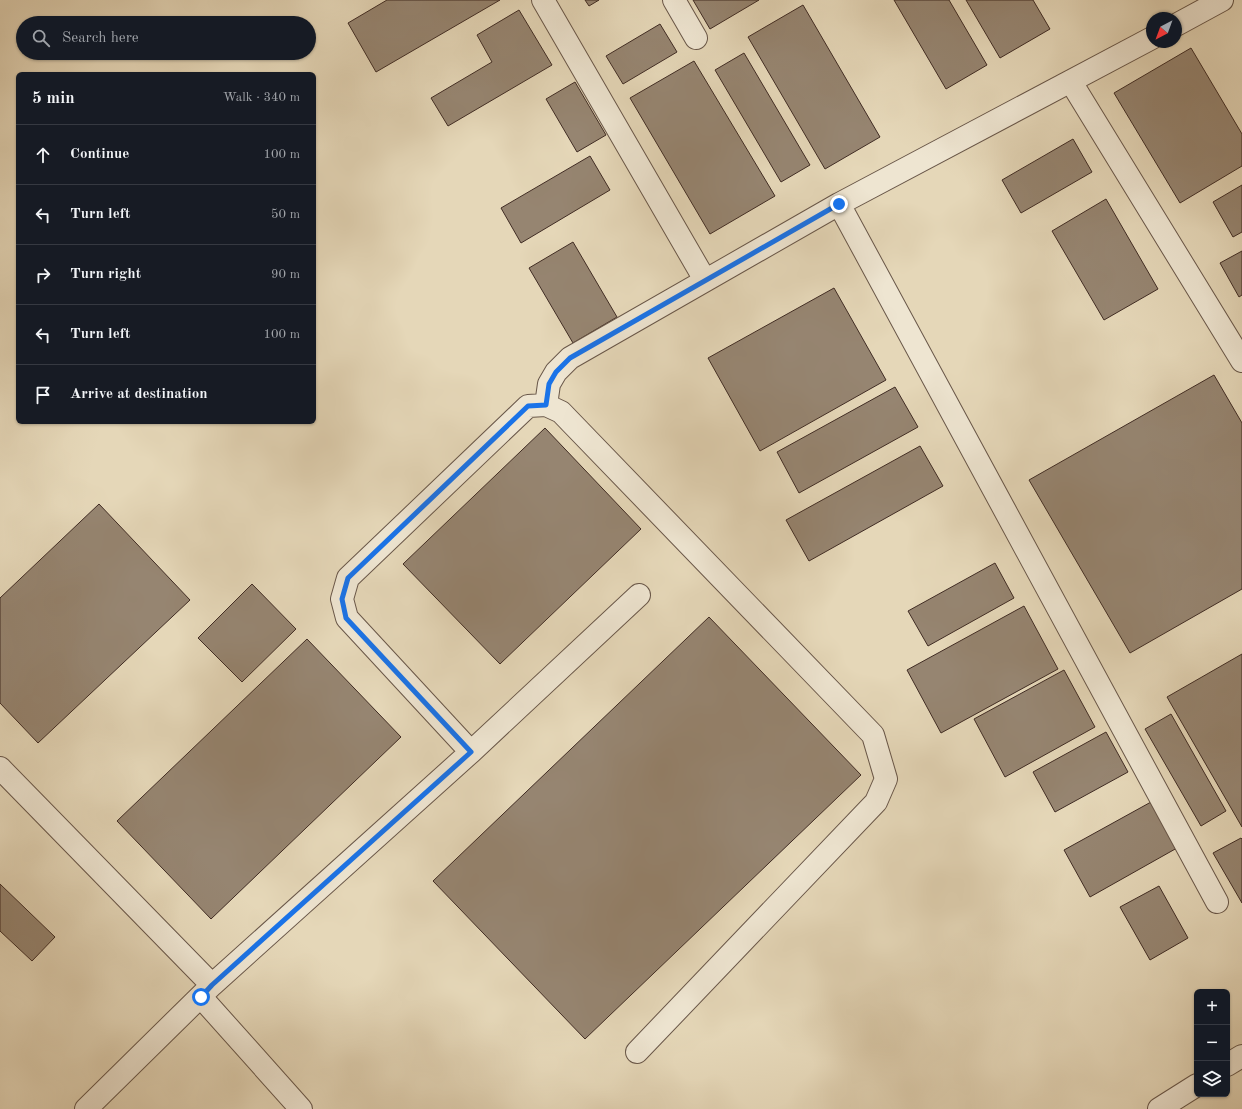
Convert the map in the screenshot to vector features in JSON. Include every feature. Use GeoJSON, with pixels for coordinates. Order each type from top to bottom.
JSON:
{"type":"FeatureCollection","features":[{"type":"Feature","properties":{"kind":"street"},"geometry":{"type":"LineString","coordinates":[[542,0],[705,280]]}},
{"type":"Feature","properties":{"kind":"street"},"geometry":{"type":"LineString","coordinates":[[674,0],[696,38]]}},
{"type":"Feature","properties":{"kind":"street"},"geometry":{"type":"LineString","coordinates":[[1182,22],[1222,0]]}},
{"type":"Feature","properties":{"kind":"street"},"geometry":{"type":"LineString","coordinates":[[546,405],[549,384],[556,372],[570,358],[839,204],[1146,41]]}},
{"type":"Feature","properties":{"kind":"street"},"geometry":{"type":"LineString","coordinates":[[1071,82],[1242,361]]}},
{"type":"Feature","properties":{"kind":"street"},"geometry":{"type":"LineString","coordinates":[[839,204],[1218,902]]}},
{"type":"Feature","properties":{"kind":"street"},"geometry":{"type":"LineString","coordinates":[[471,752],[346,618],[342,599],[348,578],[522,411],[528,406],[546,405],[561,412],[873,735],[886,779],[876,802],[637,1052]]}},
{"type":"Feature","properties":{"kind":"street"},"geometry":{"type":"LineString","coordinates":[[86,1109],[206,991],[471,752],[639,595]]}},
{"type":"Feature","properties":{"kind":"street"},"geometry":{"type":"LineString","coordinates":[[0,768],[206,991],[301,1109]]}},
{"type":"Feature","properties":{"kind":"street"},"geometry":{"type":"LineString","coordinates":[[1230,1063],[1242,1056]]}},
{"type":"Feature","properties":{"kind":"street"},"geometry":{"type":"LineString","coordinates":[[1159,1109],[1194,1087]]}},
{"type":"Feature","properties":{"kind":"building"},"geometry":{"type":"Polygon","coordinates":[[[387,0],[500,0],[376,72],[348,23],[387,0]]]}},
{"type":"Feature","properties":{"kind":"building"},"geometry":{"type":"Polygon","coordinates":[[[585,0],[599,0],[589,6],[585,0]]]}},
{"type":"Feature","properties":{"kind":"building"},"geometry":{"type":"Polygon","coordinates":[[[693,0],[759,0],[710,29],[693,0]]]}},
{"type":"Feature","properties":{"kind":"building"},"geometry":{"type":"Polygon","coordinates":[[[894,0],[949,0],[987,65],[946,89],[894,0]]]}},
{"type":"Feature","properties":{"kind":"building"},"geometry":{"type":"Polygon","coordinates":[[[966,0],[1033,0],[1050,29],[1000,58],[966,0]]]}},
{"type":"Feature","properties":{"kind":"building"},"geometry":{"type":"Polygon","coordinates":[[[803,5],[880,137],[825,169],[748,37],[803,5]]]}},
{"type":"Feature","properties":{"kind":"building"},"geometry":{"type":"Polygon","coordinates":[[[519,10],[552,65],[448,126],[431,98],[492,62],[477,35],[519,10]]]}},
{"type":"Feature","properties":{"kind":"building"},"geometry":{"type":"Polygon","coordinates":[[[660,24],[677,52],[623,84],[606,56],[660,24]]]}},
{"type":"Feature","properties":{"kind":"building"},"geometry":{"type":"Polygon","coordinates":[[[1191,48],[1242,134],[1242,166],[1180,203],[1114,93],[1191,48]]]}},
{"type":"Feature","properties":{"kind":"building"},"geometry":{"type":"Polygon","coordinates":[[[744,53],[810,165],[781,182],[715,70],[744,53]]]}},
{"type":"Feature","properties":{"kind":"building"},"geometry":{"type":"Polygon","coordinates":[[[694,61],[775,196],[710,234],[630,98],[694,61]]]}},
{"type":"Feature","properties":{"kind":"building"},"geometry":{"type":"Polygon","coordinates":[[[575,82],[606,135],[577,152],[546,99],[575,82]]]}},
{"type":"Feature","properties":{"kind":"building"},"geometry":{"type":"Polygon","coordinates":[[[1073,139],[1092,172],[1021,213],[1002,180],[1073,139]]]}},
{"type":"Feature","properties":{"kind":"building"},"geometry":{"type":"Polygon","coordinates":[[[590,156],[610,190],[521,243],[501,208],[590,156]]]}},
{"type":"Feature","properties":{"kind":"building"},"geometry":{"type":"Polygon","coordinates":[[[1242,185],[1242,232],[1233,237],[1213,202],[1242,185]]]}},
{"type":"Feature","properties":{"kind":"building"},"geometry":{"type":"Polygon","coordinates":[[[1106,199],[1158,289],[1104,320],[1052,231],[1106,199]]]}},
{"type":"Feature","properties":{"kind":"building"},"geometry":{"type":"Polygon","coordinates":[[[573,242],[617,317],[573,343],[529,268],[573,242]]]}},
{"type":"Feature","properties":{"kind":"building"},"geometry":{"type":"Polygon","coordinates":[[[1242,251],[1242,295],[1239,297],[1220,263],[1242,251]]]}},
{"type":"Feature","properties":{"kind":"building"},"geometry":{"type":"Polygon","coordinates":[[[834,288],[886,380],[760,451],[708,358],[834,288]]]}},
{"type":"Feature","properties":{"kind":"building"},"geometry":{"type":"Polygon","coordinates":[[[1214,375],[1242,423],[1242,589],[1130,653],[1029,480],[1214,375]]]}},
{"type":"Feature","properties":{"kind":"building"},"geometry":{"type":"Polygon","coordinates":[[[895,387],[918,427],[799,493],[777,452],[895,387]]]}},
{"type":"Feature","properties":{"kind":"building"},"geometry":{"type":"Polygon","coordinates":[[[545,428],[641,529],[500,664],[403,564],[545,428]]]}},
{"type":"Feature","properties":{"kind":"building"},"geometry":{"type":"Polygon","coordinates":[[[920,446],[943,486],[809,561],[786,520],[920,446]]]}},
{"type":"Feature","properties":{"kind":"building"},"geometry":{"type":"Polygon","coordinates":[[[99,504],[190,600],[38,743],[0,703],[0,598],[99,504]]]}},
{"type":"Feature","properties":{"kind":"building"},"geometry":{"type":"Polygon","coordinates":[[[995,563],[1014,598],[928,646],[908,611],[995,563]]]}},
{"type":"Feature","properties":{"kind":"building"},"geometry":{"type":"Polygon","coordinates":[[[252,584],[296,629],[242,682],[198,638],[252,584]]]}},
{"type":"Feature","properties":{"kind":"building"},"geometry":{"type":"Polygon","coordinates":[[[1024,606],[1058,669],[941,733],[907,670],[1024,606]]]}},
{"type":"Feature","properties":{"kind":"building"},"geometry":{"type":"Polygon","coordinates":[[[709,617],[861,775],[585,1039],[433,881],[709,617]]]}},
{"type":"Feature","properties":{"kind":"building"},"geometry":{"type":"Polygon","coordinates":[[[307,639],[401,737],[211,919],[117,821],[307,639]]]}},
{"type":"Feature","properties":{"kind":"building"},"geometry":{"type":"Polygon","coordinates":[[[1242,654],[1242,827],[1167,697],[1242,654]]]}},
{"type":"Feature","properties":{"kind":"building"},"geometry":{"type":"Polygon","coordinates":[[[1064,670],[1095,727],[1005,777],[974,719],[1064,670]]]}},
{"type":"Feature","properties":{"kind":"building"},"geometry":{"type":"Polygon","coordinates":[[[1171,714],[1226,811],[1201,826],[1145,729],[1171,714]]]}},
{"type":"Feature","properties":{"kind":"building"},"geometry":{"type":"Polygon","coordinates":[[[1106,732],[1128,772],[1055,812],[1033,772],[1106,732]]]}},
{"type":"Feature","properties":{"kind":"building"},"geometry":{"type":"Polygon","coordinates":[[[1151,802],[1177,848],[1090,897],[1064,850],[1151,802]]]}},
{"type":"Feature","properties":{"kind":"building"},"geometry":{"type":"Polygon","coordinates":[[[1241,838],[1242,839],[1242,903],[1213,853],[1241,838]]]}},
{"type":"Feature","properties":{"kind":"building"},"geometry":{"type":"Polygon","coordinates":[[[0,884],[55,937],[32,961],[0,931],[0,884]]]}},
{"type":"Feature","properties":{"kind":"building"},"geometry":{"type":"Polygon","coordinates":[[[1159,886],[1188,938],[1150,960],[1120,907],[1159,886]]]}},
{"type":"Feature","properties":{"kind":"route"},"geometry":{"type":"LineString","coordinates":[[201,997],[212,985],[471,752],[346,618],[342,599],[348,578],[528,406],[546,405],[549,384],[556,372],[570,358],[839,204]]}}]}
